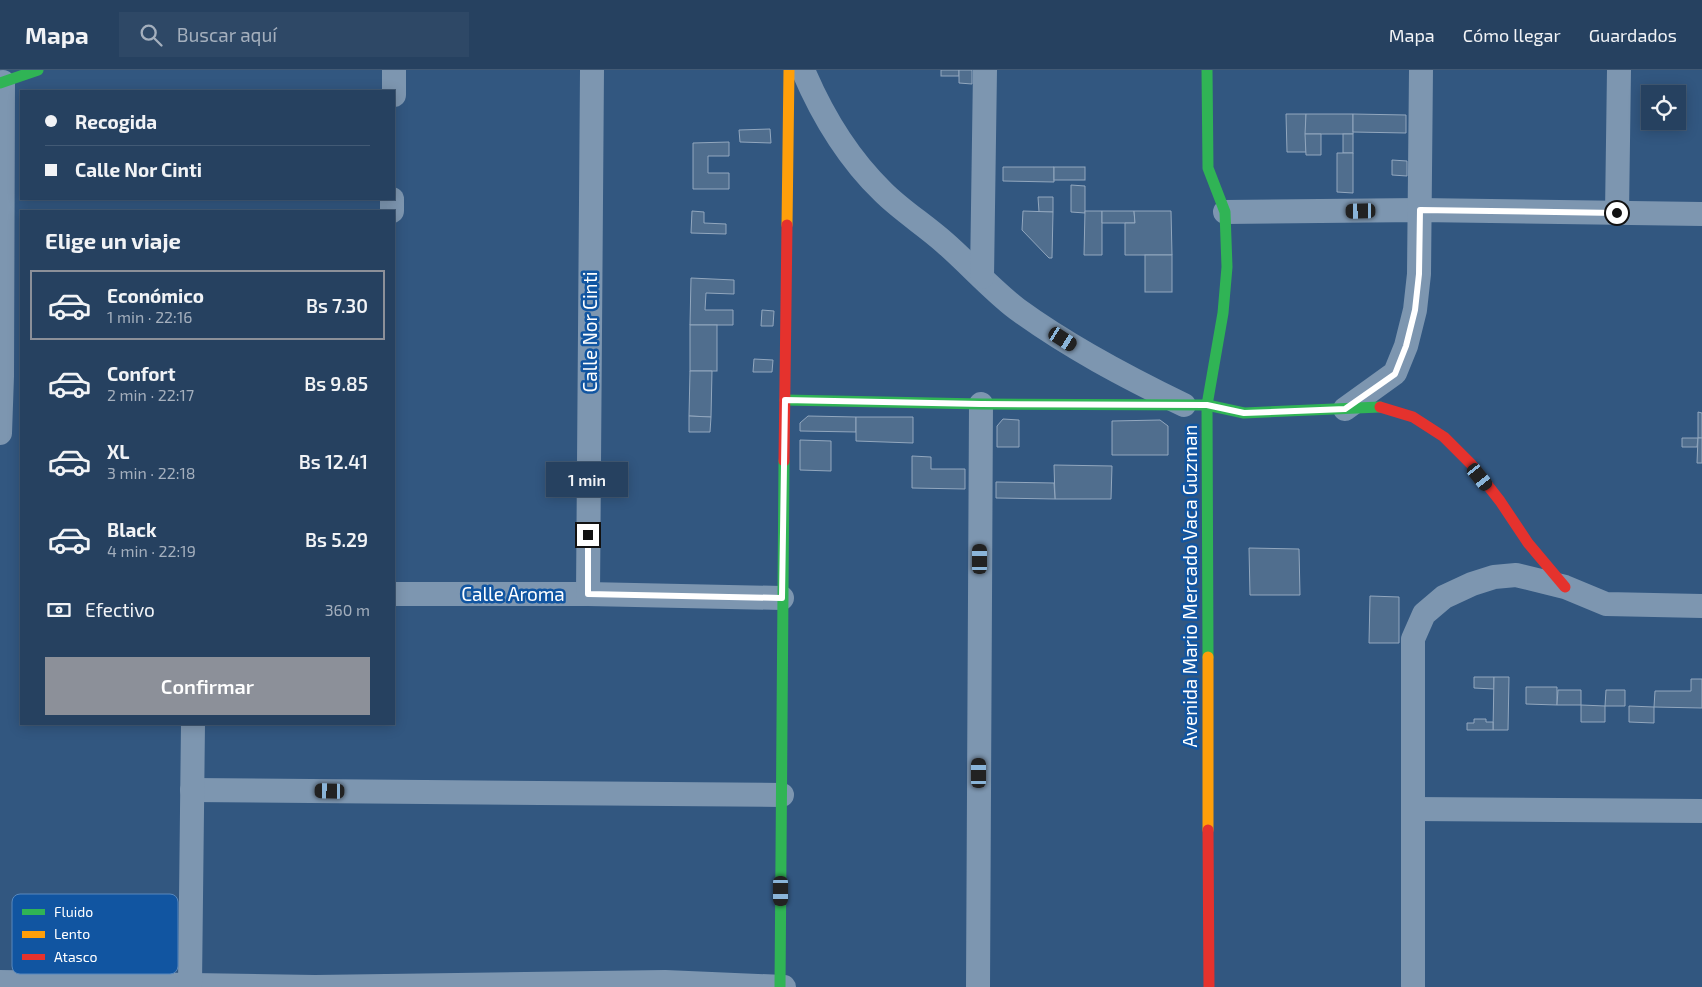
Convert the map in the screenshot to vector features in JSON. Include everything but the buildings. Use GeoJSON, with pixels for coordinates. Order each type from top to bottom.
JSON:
{"type":"FeatureCollection","features":[{"type":"Feature","properties":{"kind":"street"},"geometry":{"type":"LineString","coordinates":[[0,433],[12,377],[12,193],[2,82],[38,70]]}},
{"type":"Feature","properties":{"kind":"street"},"geometry":{"type":"LineString","coordinates":[[394,70],[394,90]]}},
{"type":"Feature","properties":{"kind":"street","name":"Calle Nor Cinti"},"geometry":{"type":"LineString","coordinates":[[588,594],[592,70]]}},
{"type":"Feature","properties":{"kind":"street"},"geometry":{"type":"LineString","coordinates":[[780,987],[782,598],[790,70]]}},
{"type":"Feature","properties":{"kind":"street"},"geometry":{"type":"LineString","coordinates":[[803,70],[814,95],[850,156],[883,193],[944,242],[1016,308],[1079,350],[1135,381],[1196,405]]}},
{"type":"Feature","properties":{"kind":"street"},"geometry":{"type":"LineString","coordinates":[[982,277],[986,70]]}},
{"type":"Feature","properties":{"kind":"street","name":"Avenida Mario Mercado Vaca Guzman"},"geometry":{"type":"LineString","coordinates":[[1207,70],[1208,168],[1225,212],[1227,267],[1224,313],[1196,405],[1209,987]]}},
{"type":"Feature","properties":{"kind":"street"},"geometry":{"type":"LineString","coordinates":[[1345,409],[1395,374],[1406,346],[1415,310],[1419,274],[1421,70]]}},
{"type":"Feature","properties":{"kind":"street"},"geometry":{"type":"LineString","coordinates":[[1617,213],[1619,70]]}},
{"type":"Feature","properties":{"kind":"street"},"geometry":{"type":"LineString","coordinates":[[1225,212],[1420,210],[1702,214]]}},
{"type":"Feature","properties":{"kind":"street"},"geometry":{"type":"LineString","coordinates":[[785,400],[981,404],[1196,405],[1244,413],[1379,408],[1413,416],[1444,437],[1471,464],[1528,543],[1565,587]]}},
{"type":"Feature","properties":{"kind":"street"},"geometry":{"type":"LineString","coordinates":[[978,987],[981,404]]}},
{"type":"Feature","properties":{"kind":"street"},"geometry":{"type":"LineString","coordinates":[[1413,987],[1413,639],[1424,614],[1444,597],[1472,584],[1494,577],[1516,575],[1565,587],[1606,604],[1702,606]]}},
{"type":"Feature","properties":{"kind":"street","name":"Calle Aroma"},"geometry":{"type":"LineString","coordinates":[[395,594],[588,594],[782,598]]}},
{"type":"Feature","properties":{"kind":"street"},"geometry":{"type":"LineString","coordinates":[[190,984],[193,725]]}},
{"type":"Feature","properties":{"kind":"street"},"geometry":{"type":"LineString","coordinates":[[192,790],[782,795]]}},
{"type":"Feature","properties":{"kind":"street"},"geometry":{"type":"LineString","coordinates":[[1413,809],[1702,811]]}},
{"type":"Feature","properties":{"kind":"street"},"geometry":{"type":"LineString","coordinates":[[0,982],[315,987],[665,985],[784,987]]}},
{"type":"Feature","properties":{"kind":"traffic: fast"},"geometry":{"type":"LineString","coordinates":[[0,83],[38,70]]}},
{"type":"Feature","properties":{"kind":"traffic: fast"},"geometry":{"type":"LineString","coordinates":[[1207,70],[1208,168],[1225,212],[1227,267],[1223,313],[1207,405],[1208,657]]}},
{"type":"Feature","properties":{"kind":"traffic: fast"},"geometry":{"type":"LineString","coordinates":[[785,400],[981,404],[1207,405],[1244,413],[1380,407]]}},
{"type":"Feature","properties":{"kind":"traffic: fast"},"geometry":{"type":"LineString","coordinates":[[780,987],[784,461]]}},
{"type":"Feature","properties":{"kind":"traffic: slow"},"geometry":{"type":"LineString","coordinates":[[787,225],[789,70]]}},
{"type":"Feature","properties":{"kind":"traffic: slow"},"geometry":{"type":"LineString","coordinates":[[1208,657],[1208,830]]}},
{"type":"Feature","properties":{"kind":"traffic: jam"},"geometry":{"type":"LineString","coordinates":[[784,461],[787,225]]}},
{"type":"Feature","properties":{"kind":"traffic: jam"},"geometry":{"type":"LineString","coordinates":[[1380,407],[1413,417],[1444,437],[1471,464],[1500,501],[1528,543],[1565,587]]}},
{"type":"Feature","properties":{"kind":"traffic: jam"},"geometry":{"type":"LineString","coordinates":[[1208,830],[1209,987]]}},
{"type":"Feature","properties":{"kind":"route"},"geometry":{"type":"LineString","coordinates":[[588,535],[588,594],[782,598],[785,400],[981,404],[1207,405],[1244,413],[1345,409],[1372,392],[1395,374],[1406,346],[1415,310],[1419,274],[1418,240],[1420,210],[1617,213]]}}]}
